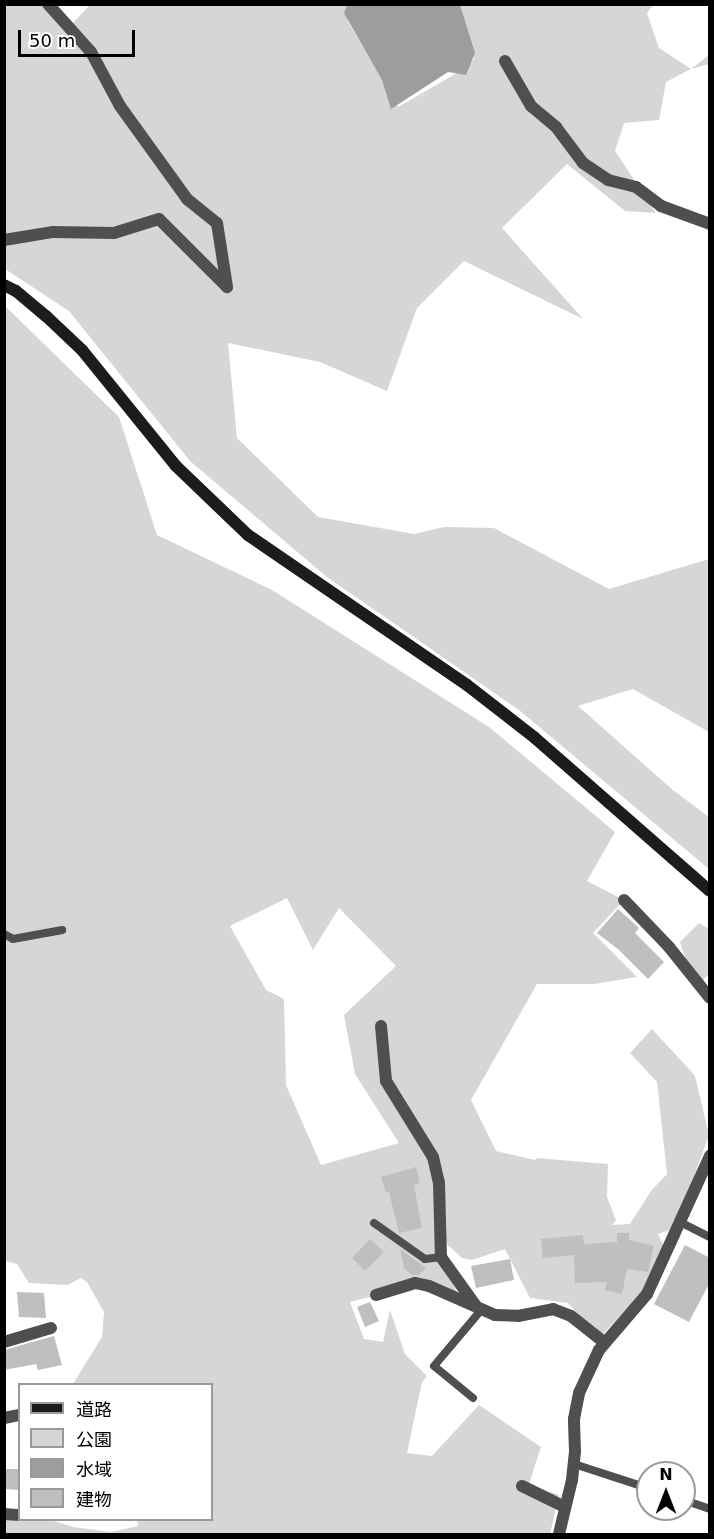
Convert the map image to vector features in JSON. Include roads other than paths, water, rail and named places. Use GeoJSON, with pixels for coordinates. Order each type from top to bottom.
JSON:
{"type":"FeatureCollection","features":[{"type":"Feature","properties":{"kind":"street"},"geometry":{"type":"LineString","coordinates":[[4,240],[63,232],[114,233],[159,219],[227,287],[218,223],[187,199],[120,106],[91,52],[48,4]]}},
{"type":"Feature","properties":{"kind":"street"},"geometry":{"type":"LineString","coordinates":[[505,61],[531,106],[556,127],[583,163],[608,180],[636,187],[661,206],[710,224]]}},
{"type":"Feature","properties":{"kind":"street"},"geometry":{"type":"LineString","coordinates":[[4,285],[16,291],[82,350],[176,466],[248,535],[484,698],[535,738],[710,891]]}},
{"type":"Feature","properties":{"kind":"street"},"geometry":{"type":"LineString","coordinates":[[624,900],[669,947],[710,998]]}},
{"type":"Feature","properties":{"kind":"street"},"geometry":{"type":"LineString","coordinates":[[381,1026],[386,1081],[433,1157],[439,1183],[441,1257],[479,1308]]}},
{"type":"Feature","properties":{"kind":"street"},"geometry":{"type":"LineString","coordinates":[[559,1534],[574,1464],[574,1419],[579,1393],[599,1350],[647,1294],[710,1156]]}},
{"type":"Feature","properties":{"kind":"street"},"geometry":{"type":"LineString","coordinates":[[376,1294],[415,1283],[429,1286],[495,1315],[518,1316],[553,1309],[571,1316],[605,1343]]}},
{"type":"Feature","properties":{"kind":"street"},"geometry":{"type":"LineString","coordinates":[[4,1342],[51,1328]]}},
{"type":"Feature","properties":{"kind":"street"},"geometry":{"type":"LineString","coordinates":[[522,1486],[565,1507]]}},
{"type":"Feature","properties":{"kind":"lane"},"geometry":{"type":"LineString","coordinates":[[4,934],[13,939],[62,930]]}},
{"type":"Feature","properties":{"kind":"lane"},"geometry":{"type":"LineString","coordinates":[[680,1222],[710,1237]]}},
{"type":"Feature","properties":{"kind":"lane"},"geometry":{"type":"LineString","coordinates":[[374,1223],[425,1259],[441,1257]]}},
{"type":"Feature","properties":{"kind":"lane"},"geometry":{"type":"LineString","coordinates":[[473,1398],[434,1366],[479,1308]]}},
{"type":"Feature","properties":{"kind":"lane"},"geometry":{"type":"LineString","coordinates":[[574,1464],[636,1484]]}},
{"type":"Feature","properties":{"kind":"water"},"geometry":{"type":"Polygon","coordinates":[[[347,5],[460,5],[475,53],[466,75],[448,72],[391,109],[382,80],[344,13],[347,5]]]}}]}
